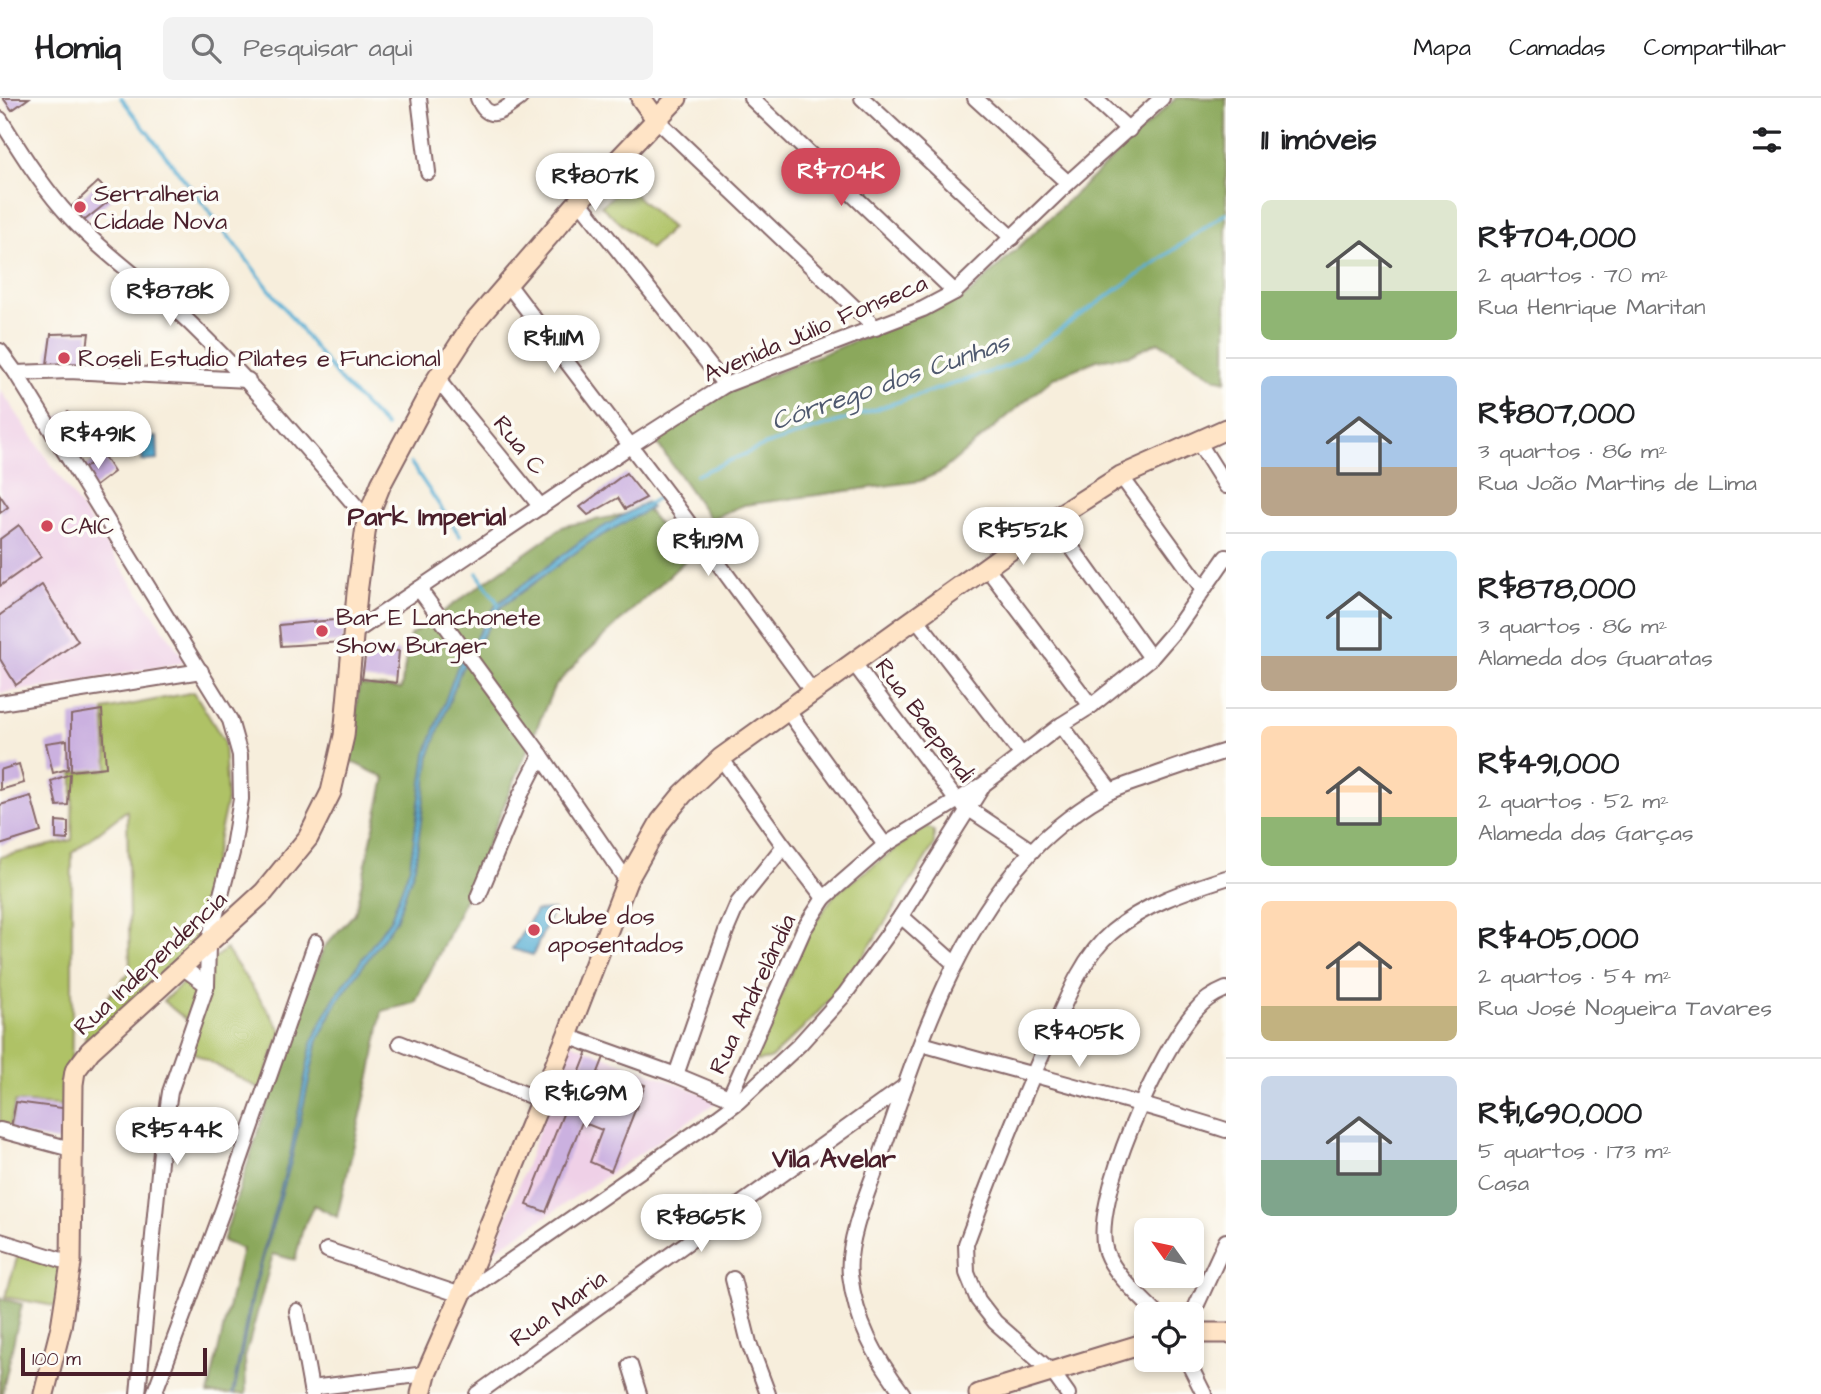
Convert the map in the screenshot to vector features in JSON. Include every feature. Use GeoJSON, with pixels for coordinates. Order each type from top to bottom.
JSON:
{"type":"FeatureCollection","features":[{"type":"Feature","properties":{"kind":"street"},"geometry":{"type":"LineString","coordinates":[[419,98],[428,172]]}},
{"type":"Feature","properties":{"kind":"street"},"geometry":{"type":"LineString","coordinates":[[480,104],[489,113],[497,113],[520,98]]}},
{"type":"Feature","properties":{"kind":"street"},"geometry":{"type":"LineString","coordinates":[[641,98],[656,119],[876,328]]}},
{"type":"Feature","properties":{"kind":"street","name":"Rua Independencia"},"geometry":{"type":"LineString","coordinates":[[44,1394],[61,1327],[71,1263],[71,1149],[75,1071],[81,1061],[264,892],[308,838],[331,792],[345,736],[352,634],[367,519],[381,484],[437,379],[472,325],[579,201],[677,98]]}},
{"type":"Feature","properties":{"kind":"street"},"geometry":{"type":"LineString","coordinates":[[751,98],[955,292]]}},
{"type":"Feature","properties":{"kind":"street"},"geometry":{"type":"LineString","coordinates":[[862,98],[1012,238]]}},
{"type":"Feature","properties":{"kind":"street"},"geometry":{"type":"LineString","coordinates":[[975,98],[1068,183]]}},
{"type":"Feature","properties":{"kind":"street"},"geometry":{"type":"LineString","coordinates":[[1094,98],[1129,130]]}},
{"type":"Feature","properties":{"kind":"street","name":"Avenida Júlio Fonseca"},"geometry":{"type":"LineString","coordinates":[[352,634],[629,446],[725,385],[923,309],[955,292],[1068,183],[1162,98]]}},
{"type":"Feature","properties":{"kind":"street"},"geometry":{"type":"LineString","coordinates":[[0,119],[36,176],[62,209],[190,323],[248,380],[367,519]]}},
{"type":"Feature","properties":{"kind":"street"},"geometry":{"type":"LineString","coordinates":[[579,201],[725,385]]}},
{"type":"Feature","properties":{"kind":"street"},"geometry":{"type":"LineString","coordinates":[[506,283],[674,503],[812,691]]}},
{"type":"Feature","properties":{"kind":"street"},"geometry":{"type":"LineString","coordinates":[[0,351],[201,671],[230,720],[240,755],[241,799],[232,853],[208,944],[207,985],[170,1091],[161,1151],[138,1394]]}},
{"type":"Feature","properties":{"kind":"street"},"geometry":{"type":"LineString","coordinates":[[16,373],[69,371],[248,380]]}},
{"type":"Feature","properties":{"kind":"street","name":"Rua C"},"geometry":{"type":"LineString","coordinates":[[437,379],[541,507]]}},
{"type":"Feature","properties":{"kind":"street"},"geometry":{"type":"LineString","coordinates":[[421,1394],[426,1374],[567,1036],[627,881],[661,821],[683,794],[721,758],[1052,520],[1121,476],[1226,429]]}},
{"type":"Feature","properties":{"kind":"street"},"geometry":{"type":"LineString","coordinates":[[1197,440],[1226,486]]}},
{"type":"Feature","properties":{"kind":"street"},"geometry":{"type":"LineString","coordinates":[[1121,476],[1203,589]]}},
{"type":"Feature","properties":{"kind":"street"},"geometry":{"type":"LineString","coordinates":[[1052,520],[1151,658]]}},
{"type":"Feature","properties":{"kind":"street"},"geometry":{"type":"LineString","coordinates":[[461,1295],[734,1100],[799,1045],[845,994],[901,916],[963,805],[1021,754],[1091,706],[1151,658],[1176,629],[1226,557]]}},
{"type":"Feature","properties":{"kind":"street"},"geometry":{"type":"LineString","coordinates":[[987,568],[1091,706]]}},
{"type":"Feature","properties":{"kind":"street"},"geometry":{"type":"LineString","coordinates":[[419,589],[541,755],[627,881]]}},
{"type":"Feature","properties":{"kind":"street"},"geometry":{"type":"LineString","coordinates":[[915,617],[1021,754]]}},
{"type":"Feature","properties":{"kind":"street","name":"Rua Baependi"},"geometry":{"type":"LineString","coordinates":[[853,662],[963,805],[1032,851]]}},
{"type":"Feature","properties":{"kind":"street"},"geometry":{"type":"LineString","coordinates":[[0,703],[201,671]]}},
{"type":"Feature","properties":{"kind":"street"},"geometry":{"type":"LineString","coordinates":[[788,710],[885,845]]}},
{"type":"Feature","properties":{"kind":"street"},"geometry":{"type":"LineString","coordinates":[[1060,725],[1111,791]]}},
{"type":"Feature","properties":{"kind":"street"},"geometry":{"type":"LineString","coordinates":[[903,1394],[878,1360],[859,1318],[850,1272],[856,1226],[905,1087],[955,964],[994,898],[1032,851],[1067,820],[1111,791],[1226,751]]}},
{"type":"Feature","properties":{"kind":"street"},"geometry":{"type":"LineString","coordinates":[[478,897],[521,794],[541,755]]}},
{"type":"Feature","properties":{"kind":"street"},"geometry":{"type":"LineString","coordinates":[[721,758],[783,846],[824,898]]}},
{"type":"Feature","properties":{"kind":"street","name":"Rua Andrelândia"},"geometry":{"type":"LineString","coordinates":[[734,1100],[804,929],[824,898],[885,845],[963,805]]}},
{"type":"Feature","properties":{"kind":"street"},"geometry":{"type":"LineString","coordinates":[[676,1075],[738,903],[783,846]]}},
{"type":"Feature","properties":{"kind":"street"},"geometry":{"type":"LineString","coordinates":[[1068,1394],[1053,1373],[995,1322],[978,1300],[967,1273],[967,1244],[1032,1076],[1090,958],[1110,934],[1139,912],[1174,894],[1226,877]]}},
{"type":"Feature","properties":{"kind":"street"},"geometry":{"type":"LineString","coordinates":[[901,916],[955,964]]}},
{"type":"Feature","properties":{"kind":"street"},"geometry":{"type":"LineString","coordinates":[[154,1394],[223,1209],[316,942]]}},
{"type":"Feature","properties":{"kind":"street"},"geometry":{"type":"LineString","coordinates":[[182,967],[207,985]]}},
{"type":"Feature","properties":{"kind":"street"},"geometry":{"type":"LineString","coordinates":[[1146,1302],[1117,1271],[1107,1252],[1103,1231],[1112,1183],[1140,1103],[1173,1042],[1194,1011],[1209,997],[1226,989]]}},
{"type":"Feature","properties":{"kind":"street"},"geometry":{"type":"LineString","coordinates":[[567,1036],[676,1075],[734,1100]]}},
{"type":"Feature","properties":{"kind":"street"},"geometry":{"type":"LineString","coordinates":[[400,1043],[540,1100]]}},
{"type":"Feature","properties":{"kind":"street"},"geometry":{"type":"LineString","coordinates":[[922,1044],[1032,1076],[1140,1103],[1226,1130]]}},
{"type":"Feature","properties":{"kind":"street","name":"Rua Maria"},"geometry":{"type":"LineString","coordinates":[[477,1394],[905,1087]]}},
{"type":"Feature","properties":{"kind":"street"},"geometry":{"type":"LineString","coordinates":[[0,1130],[71,1149]]}},
{"type":"Feature","properties":{"kind":"street"},"geometry":{"type":"LineString","coordinates":[[0,1241],[71,1263]]}},
{"type":"Feature","properties":{"kind":"street"},"geometry":{"type":"LineString","coordinates":[[1198,1302],[1226,1241]]}},
{"type":"Feature","properties":{"kind":"street"},"geometry":{"type":"LineString","coordinates":[[327,1250],[461,1295]]}},
{"type":"Feature","properties":{"kind":"street"},"geometry":{"type":"LineString","coordinates":[[733,1279],[749,1343],[768,1394]]}},
{"type":"Feature","properties":{"kind":"street"},"geometry":{"type":"LineString","coordinates":[[297,1311],[312,1391],[426,1374]]}},
{"type":"Feature","properties":{"kind":"street"},"geometry":{"type":"LineString","coordinates":[[1204,1333],[1226,1334]]}},
{"type":"Feature","properties":{"kind":"street"},"geometry":{"type":"LineString","coordinates":[[979,1394],[1134,1347]]}},
{"type":"Feature","properties":{"kind":"street"},"geometry":{"type":"LineString","coordinates":[[631,1366],[639,1394]]}},
{"type":"Feature","properties":{"kind":"street"},"geometry":{"type":"LineString","coordinates":[[1193,1372],[1203,1394]]}},
{"type":"Feature","properties":{"kind":"shaded area","name":"CAIC"},"geometry":{"type":"Polygon","coordinates":[[[0,389],[186,662],[55,686],[0,693],[0,389]]]}},
{"type":"Feature","properties":{"kind":"shaded area"},"geometry":{"type":"Polygon","coordinates":[[[570,1043],[720,1100],[494,1251],[530,1155],[570,1043]]]}},
{"type":"Feature","properties":{"kind":"green space"},"geometry":{"type":"Polygon","coordinates":[[[1176,98],[1226,98],[1226,381],[1215,378],[1158,342],[1131,355],[1097,360],[1053,378],[941,472],[920,481],[744,505],[710,519],[655,440],[726,393],[968,295],[1176,98]]]}},
{"type":"Feature","properties":{"kind":"green space"},"geometry":{"type":"Polygon","coordinates":[[[625,186],[672,228],[650,249],[601,206],[625,186]]]}},
{"type":"Feature","properties":{"kind":"green space"},"geometry":{"type":"Polygon","coordinates":[[[647,510],[688,558],[582,657],[554,687],[456,919],[415,1003],[382,1011],[371,1072],[337,1217],[314,1205],[303,1228],[295,1260],[273,1254],[245,1358],[246,1394],[208,1394],[242,1249],[223,1241],[290,1032],[324,947],[355,913],[385,778],[350,761],[359,685],[401,689],[410,635],[564,526],[647,510]]]}},
{"type":"Feature","properties":{"kind":"green space"},"geometry":{"type":"Polygon","coordinates":[[[194,692],[224,741],[227,800],[196,941],[85,1052],[86,1021],[130,972],[127,810],[72,853],[70,1106],[15,1102],[9,1131],[0,1128],[0,857],[72,840],[73,773],[108,769],[104,710],[194,692]]]}},
{"type":"Feature","properties":{"kind":"green space"},"geometry":{"type":"Polygon","coordinates":[[[928,827],[934,831],[934,845],[851,976],[770,1059],[757,1061],[754,1058],[808,932],[835,894],[928,827]]]}},
{"type":"Feature","properties":{"kind":"green space"},"geometry":{"type":"Polygon","coordinates":[[[226,949],[282,1031],[260,1089],[190,1051],[210,961],[226,949]]]}},
{"type":"Feature","properties":{"kind":"green space"},"geometry":{"type":"Polygon","coordinates":[[[185,981],[199,990],[188,1021],[163,1001],[185,981]]]}},
{"type":"Feature","properties":{"kind":"green space"},"geometry":{"type":"Polygon","coordinates":[[[19,1252],[64,1264],[60,1307],[5,1297],[19,1252]]]}},
{"type":"Feature","properties":{"kind":"green space"},"geometry":{"type":"Polygon","coordinates":[[[0,1298],[22,1304],[2,1394],[0,1394],[0,1298]]]}},
{"type":"Feature","properties":{"kind":"water"},"geometry":{"type":"Polygon","coordinates":[[[157,437],[158,460],[142,461],[143,438],[157,437]]]}},
{"type":"Feature","properties":{"kind":"water"},"geometry":{"type":"Polygon","coordinates":[[[646,502],[651,508],[590,542],[501,607],[461,670],[430,754],[415,866],[396,920],[337,1002],[318,1040],[291,1162],[254,1290],[232,1394],[251,1295],[290,1155],[312,1041],[333,1000],[391,918],[410,866],[426,754],[457,668],[496,605],[586,537],[646,502]]]}},
{"type":"Feature","properties":{"kind":"water","name":"Clube dos aposentados"},"geometry":{"type":"Polygon","coordinates":[[[553,910],[533,955],[512,949],[536,911],[553,910]]]}},
{"type":"Feature","properties":{"kind":"building"},"geometry":{"type":"Polygon","coordinates":[[[3,98],[29,98],[12,110],[3,98]]]}},
{"type":"Feature","properties":{"kind":"building"},"geometry":{"type":"Polygon","coordinates":[[[98,182],[114,197],[85,220],[70,208],[98,182]]]}},
{"type":"Feature","properties":{"kind":"building"},"geometry":{"type":"Polygon","coordinates":[[[89,333],[85,365],[47,364],[51,334],[89,333]]]}},
{"type":"Feature","properties":{"kind":"building"},"geometry":{"type":"Polygon","coordinates":[[[68,412],[74,419],[57,429],[52,421],[68,412]]]}},
{"type":"Feature","properties":{"kind":"building"},"geometry":{"type":"Polygon","coordinates":[[[103,455],[114,472],[93,488],[81,470],[103,455]]]}},
{"type":"Feature","properties":{"kind":"building"},"geometry":{"type":"Polygon","coordinates":[[[626,473],[646,498],[625,509],[618,498],[588,515],[580,507],[626,473]]]}},
{"type":"Feature","properties":{"kind":"building"},"geometry":{"type":"Polygon","coordinates":[[[0,495],[8,507],[0,513],[0,495]]]}},
{"type":"Feature","properties":{"kind":"building"},"geometry":{"type":"Polygon","coordinates":[[[19,525],[41,557],[0,586],[0,539],[19,525]]]}},
{"type":"Feature","properties":{"kind":"building"},"geometry":{"type":"Polygon","coordinates":[[[42,585],[78,641],[16,685],[0,659],[0,615],[42,585]]]}},
{"type":"Feature","properties":{"kind":"building"},"geometry":{"type":"Polygon","coordinates":[[[345,619],[343,642],[281,646],[279,625],[345,619]]]}},
{"type":"Feature","properties":{"kind":"building"},"geometry":{"type":"Polygon","coordinates":[[[366,650],[399,651],[396,683],[362,679],[366,650]]]}},
{"type":"Feature","properties":{"kind":"building"},"geometry":{"type":"Polygon","coordinates":[[[102,710],[106,767],[71,771],[71,715],[102,710]]]}},
{"type":"Feature","properties":{"kind":"building"},"geometry":{"type":"Polygon","coordinates":[[[67,740],[68,769],[53,773],[46,743],[67,740]]]}},
{"type":"Feature","properties":{"kind":"building"},"geometry":{"type":"Polygon","coordinates":[[[19,764],[24,783],[0,790],[0,770],[19,764]]]}},
{"type":"Feature","properties":{"kind":"building"},"geometry":{"type":"Polygon","coordinates":[[[70,774],[68,805],[57,806],[51,781],[70,774]]]}},
{"type":"Feature","properties":{"kind":"building"},"geometry":{"type":"Polygon","coordinates":[[[31,796],[41,832],[0,845],[0,805],[31,796]]]}},
{"type":"Feature","properties":{"kind":"building"},"geometry":{"type":"Polygon","coordinates":[[[56,821],[68,822],[68,840],[56,839],[56,821]]]}},
{"type":"Feature","properties":{"kind":"building"},"geometry":{"type":"Polygon","coordinates":[[[588,1051],[604,1057],[586,1103],[612,1114],[626,1078],[645,1085],[611,1171],[590,1162],[602,1130],[582,1122],[546,1212],[527,1205],[588,1051]]]}},
{"type":"Feature","properties":{"kind":"building"},"geometry":{"type":"Polygon","coordinates":[[[16,1102],[70,1109],[67,1143],[10,1132],[16,1102]]]}},
{"type":"Feature","properties":{"kind":"waterway"},"geometry":{"type":"LineString","coordinates":[[121,98],[340,380],[386,427]]}},
{"type":"Feature","properties":{"kind":"waterway","name":"Córrego dos Cunhas"},"geometry":{"type":"LineString","coordinates":[[696,475],[766,445],[1008,366],[1226,213]]}},
{"type":"Feature","properties":{"kind":"waterway"},"geometry":{"type":"LineString","coordinates":[[411,463],[460,536]]}},
{"type":"Feature","properties":{"kind":"waterway","name":"Córrego dos Cunhas"},"geometry":{"type":"LineString","coordinates":[[645,506],[661,496]]}},
{"type":"Feature","properties":{"kind":"waterway"},"geometry":{"type":"LineString","coordinates":[[477,573],[499,605]]}},
{"type":"Feature","properties":{"kind":"place","name":"Serralheria Cidade Nova"},"geometry":{"type":"Point","coordinates":[80,207]}},
{"type":"Feature","properties":{"kind":"place","name":"Roseli Estudio Pilates e Funcional"},"geometry":{"type":"Point","coordinates":[64,358]}},
{"type":"Feature","properties":{"kind":"place","name":"CAIC"},"geometry":{"type":"Point","coordinates":[47,526]}},
{"type":"Feature","properties":{"kind":"place","name":"Bar E Lanchonete Show Burger"},"geometry":{"type":"Point","coordinates":[322,631]}},
{"type":"Feature","properties":{"kind":"place","name":"Clube dos aposentados"},"geometry":{"type":"Point","coordinates":[534,930]}},
{"type":"Feature","properties":{"kind":"district","name":"Park Imperial"},"geometry":{"type":"Point","coordinates":[427,516]}},
{"type":"Feature","properties":{"kind":"district","name":"Vila Avelar"},"geometry":{"type":"Point","coordinates":[834,1158]}}]}
